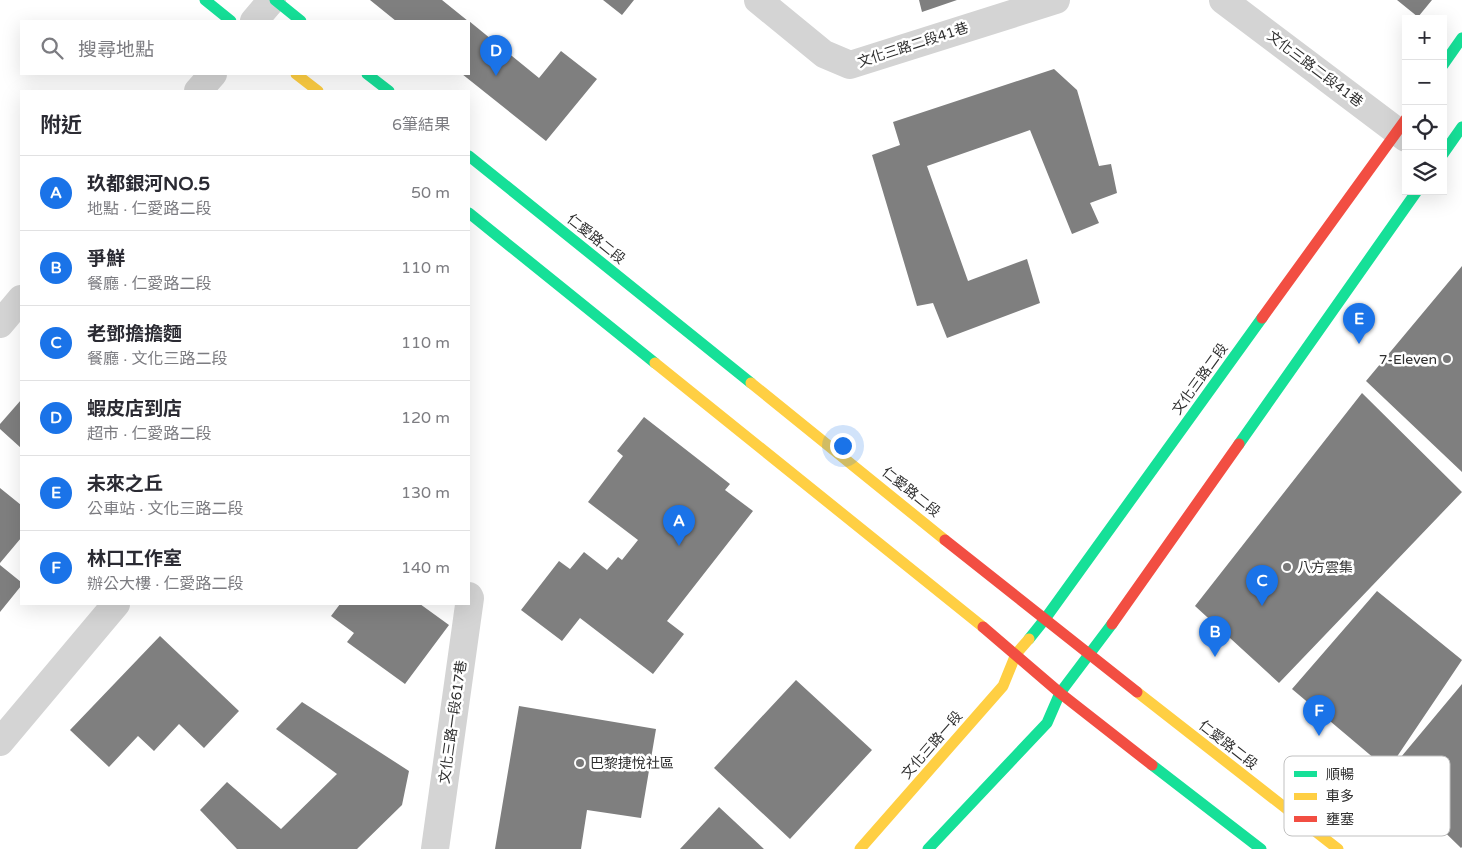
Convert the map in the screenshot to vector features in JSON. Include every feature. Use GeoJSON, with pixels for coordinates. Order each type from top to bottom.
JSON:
{"type":"FeatureCollection","features":[{"type":"Feature","properties":{"kind":"main road"},"geometry":{"type":"LineString","coordinates":[[205,0],[230,20]]}},
{"type":"Feature","properties":{"kind":"main road"},"geometry":{"type":"LineString","coordinates":[[273,0],[300,20]]}},
{"type":"Feature","properties":{"kind":"main road"},"geometry":{"type":"LineString","coordinates":[[1447,60],[1462,38]]}},
{"type":"Feature","properties":{"kind":"main road"},"geometry":{"type":"LineString","coordinates":[[297,75],[317,90]]}},
{"type":"Feature","properties":{"kind":"main road"},"geometry":{"type":"LineString","coordinates":[[368,75],[387,90]]}},
{"type":"Feature","properties":{"kind":"main road"},"geometry":{"type":"LineString","coordinates":[[1446,150],[1462,127]]}},
{"type":"Feature","properties":{"kind":"main road","name":"文化三路二段"},"geometry":{"type":"LineString","coordinates":[[1016,654],[1045,619],[1402,130]]}},
{"type":"Feature","properties":{"kind":"main road","name":"仁愛路二段"},"geometry":{"type":"LineString","coordinates":[[470,157],[1090,656],[1284,807]]}},
{"type":"Feature","properties":{"kind":"main road"},"geometry":{"type":"LineString","coordinates":[[928,849],[1047,723],[1060,694],[1090,656],[1414,195]]}},
{"type":"Feature","properties":{"kind":"main road"},"geometry":{"type":"LineString","coordinates":[[470,214],[1016,654],[1060,694],[1261,849]]}},
{"type":"Feature","properties":{"kind":"main road","name":"文化三路一段"},"geometry":{"type":"LineString","coordinates":[[860,849],[1003,686],[1016,654]]}},
{"type":"Feature","properties":{"kind":"main road","name":"仁愛路二段"},"geometry":{"type":"LineString","coordinates":[[1321,836],[1338,849]]}},
{"type":"Feature","properties":{"kind":"street"},"geometry":{"type":"LineString","coordinates":[[255,20],[273,0]]}},
{"type":"Feature","properties":{"kind":"street","name":"文化三路二段41巷"},"geometry":{"type":"LineString","coordinates":[[758,0],[824,54],[850,65],[1056,0]]}},
{"type":"Feature","properties":{"kind":"street","name":"文化三路二段41巷"},"geometry":{"type":"LineString","coordinates":[[1223,0],[1402,128]]}},
{"type":"Feature","properties":{"kind":"street"},"geometry":{"type":"LineString","coordinates":[[199,90],[212,75]]}},
{"type":"Feature","properties":{"kind":"street"},"geometry":{"type":"LineString","coordinates":[[0,324],[20,300]]}},
{"type":"Feature","properties":{"kind":"street"},"geometry":{"type":"LineString","coordinates":[[0,742],[115,605]]}},
{"type":"Feature","properties":{"kind":"street","name":"文化三路一段617巷"},"geometry":{"type":"LineString","coordinates":[[435,849],[469,605]]}},
{"type":"Feature","properties":{"kind":"building"},"geometry":{"type":"Polygon","coordinates":[[[370,0],[442,0],[467,20],[395,20],[370,0]]]}},
{"type":"Feature","properties":{"kind":"building"},"geometry":{"type":"Polygon","coordinates":[[[603,0],[634,0],[622,15],[603,0]]]}},
{"type":"Feature","properties":{"kind":"building"},"geometry":{"type":"Polygon","coordinates":[[[919,0],[957,0],[922,12],[919,0]]]}},
{"type":"Feature","properties":{"kind":"building"},"geometry":{"type":"Polygon","coordinates":[[[1397,0],[1432,0],[1420,15],[1416,15],[1397,0]]]}},
{"type":"Feature","properties":{"kind":"building"},"geometry":{"type":"Polygon","coordinates":[[[470,22],[539,78],[561,51],[597,79],[546,141],[463,75],[470,75],[470,22]]]}},
{"type":"Feature","properties":{"kind":"building"},"geometry":{"type":"Polygon","coordinates":[[[1054,69],[1077,90],[1099,166],[1111,164],[1117,193],[1090,203],[1099,223],[1072,234],[1030,130],[927,166],[968,281],[1027,259],[1040,303],[947,338],[933,303],[917,306],[872,155],[900,145],[893,122],[1054,69]]]}},
{"type":"Feature","properties":{"kind":"building"},"geometry":{"type":"Polygon","coordinates":[[[1462,266],[1462,472],[1366,381],[1462,266]]]}},
{"type":"Feature","properties":{"kind":"building"},"geometry":{"type":"Polygon","coordinates":[[[1362,393],[1462,492],[1279,683],[1195,606],[1362,393]]]}},
{"type":"Feature","properties":{"kind":"building"},"geometry":{"type":"Polygon","coordinates":[[[20,401],[20,447],[0,429],[0,424],[20,401]]]}},
{"type":"Feature","properties":{"kind":"building"},"geometry":{"type":"Polygon","coordinates":[[[644,417],[730,484],[725,490],[753,511],[667,621],[684,634],[653,674],[580,618],[562,641],[521,610],[559,561],[570,569],[584,552],[607,570],[618,557],[622,560],[638,540],[588,502],[623,456],[617,451],[644,417]]]}},
{"type":"Feature","properties":{"kind":"building"},"geometry":{"type":"Polygon","coordinates":[[[0,488],[20,504],[20,539],[0,563],[0,488]]]}},
{"type":"Feature","properties":{"kind":"building"},"geometry":{"type":"Polygon","coordinates":[[[0,565],[20,581],[20,587],[0,612],[0,565]]]}},
{"type":"Feature","properties":{"kind":"building"},"geometry":{"type":"Polygon","coordinates":[[[1377,591],[1462,660],[1397,756],[1371,756],[1292,689],[1377,591]]]}},
{"type":"Feature","properties":{"kind":"building"},"geometry":{"type":"Polygon","coordinates":[[[339,605],[421,605],[449,625],[405,684],[347,642],[354,633],[331,616],[339,605]]]}},
{"type":"Feature","properties":{"kind":"building"},"geometry":{"type":"Polygon","coordinates":[[[160,636],[239,711],[204,748],[179,724],[154,751],[138,736],[109,767],[70,730],[160,636]]]}},
{"type":"Feature","properties":{"kind":"building"},"geometry":{"type":"Polygon","coordinates":[[[796,680],[872,750],[790,839],[714,768],[796,680]]]}},
{"type":"Feature","properties":{"kind":"building"},"geometry":{"type":"Polygon","coordinates":[[[1462,684],[1461,848],[1449,836],[1450,756],[1402,756],[1462,684]]]}},
{"type":"Feature","properties":{"kind":"building"},"geometry":{"type":"Polygon","coordinates":[[[302,702],[409,771],[402,805],[357,849],[237,849],[200,810],[227,782],[281,829],[337,774],[276,729],[302,702]]]}},
{"type":"Feature","properties":{"kind":"building","name":"巴黎捷悅社區"},"geometry":{"type":"Polygon","coordinates":[[[519,706],[656,729],[641,818],[587,810],[581,849],[495,849],[519,706]]]}},
{"type":"Feature","properties":{"kind":"building"},"geometry":{"type":"Polygon","coordinates":[[[719,807],[764,849],[680,849],[719,807]]]}},
{"type":"Feature","properties":{"kind":"traffic: fast"},"geometry":{"type":"LineString","coordinates":[[205,0],[230,20]]}},
{"type":"Feature","properties":{"kind":"traffic: fast"},"geometry":{"type":"LineString","coordinates":[[275,0],[300,20]]}},
{"type":"Feature","properties":{"kind":"traffic: fast"},"geometry":{"type":"LineString","coordinates":[[1447,60],[1462,38]]}},
{"type":"Feature","properties":{"kind":"traffic: fast"},"geometry":{"type":"LineString","coordinates":[[368,75],[388,90]]}},
{"type":"Feature","properties":{"kind":"traffic: fast"},"geometry":{"type":"LineString","coordinates":[[1446,150],[1462,127]]}},
{"type":"Feature","properties":{"kind":"traffic: fast"},"geometry":{"type":"LineString","coordinates":[[470,157],[751,383]]}},
{"type":"Feature","properties":{"kind":"traffic: fast"},"geometry":{"type":"LineString","coordinates":[[1239,444],[1414,195]]}},
{"type":"Feature","properties":{"kind":"traffic: fast"},"geometry":{"type":"LineString","coordinates":[[470,214],[655,363]]}},
{"type":"Feature","properties":{"kind":"traffic: fast"},"geometry":{"type":"LineString","coordinates":[[1029,639],[1262,318]]}},
{"type":"Feature","properties":{"kind":"traffic: fast"},"geometry":{"type":"LineString","coordinates":[[928,849],[1047,723],[1060,693],[1112,624]]}},
{"type":"Feature","properties":{"kind":"traffic: fast"},"geometry":{"type":"LineString","coordinates":[[1152,765],[1261,849]]}},
{"type":"Feature","properties":{"kind":"traffic: slow"},"geometry":{"type":"LineString","coordinates":[[297,75],[317,90]]}},
{"type":"Feature","properties":{"kind":"traffic: slow"},"geometry":{"type":"LineString","coordinates":[[655,363],[983,627]]}},
{"type":"Feature","properties":{"kind":"traffic: slow"},"geometry":{"type":"LineString","coordinates":[[751,383],[945,540]]}},
{"type":"Feature","properties":{"kind":"traffic: slow"},"geometry":{"type":"LineString","coordinates":[[860,849],[1003,686],[1016,654],[1029,639]]}},
{"type":"Feature","properties":{"kind":"traffic: slow"},"geometry":{"type":"LineString","coordinates":[[1137,692],[1284,807]]}},
{"type":"Feature","properties":{"kind":"traffic: slow"},"geometry":{"type":"LineString","coordinates":[[1321,836],[1338,849]]}},
{"type":"Feature","properties":{"kind":"traffic: jam"},"geometry":{"type":"LineString","coordinates":[[1262,318],[1402,125]]}},
{"type":"Feature","properties":{"kind":"traffic: jam"},"geometry":{"type":"LineString","coordinates":[[1112,624],[1239,444]]}},
{"type":"Feature","properties":{"kind":"traffic: jam"},"geometry":{"type":"LineString","coordinates":[[945,540],[1137,692]]}},
{"type":"Feature","properties":{"kind":"traffic: jam"},"geometry":{"type":"LineString","coordinates":[[983,627],[1060,693],[1152,765]]}},
{"type":"Feature","properties":{"kind":"place","name":"蝦皮店到店"},"geometry":{"type":"Point","coordinates":[496,76]}},
{"type":"Feature","properties":{"kind":"place","name":"未來之丘"},"geometry":{"type":"Point","coordinates":[1359,344]}},
{"type":"Feature","properties":{"kind":"place","name":"7-Eleven"},"geometry":{"type":"Point","coordinates":[1447,359]}},
{"type":"Feature","properties":{"kind":"place","name":"玖都銀河NO.5"},"geometry":{"type":"Point","coordinates":[679,546]}},
{"type":"Feature","properties":{"kind":"place","name":"八方雲集"},"geometry":{"type":"Point","coordinates":[1287,567]}},
{"type":"Feature","properties":{"kind":"place","name":"老鄧擔擔麵"},"geometry":{"type":"Point","coordinates":[1262,606]}},
{"type":"Feature","properties":{"kind":"place","name":"爭鮮"},"geometry":{"type":"Point","coordinates":[1215,657]}},
{"type":"Feature","properties":{"kind":"place","name":"林口工作室"},"geometry":{"type":"Point","coordinates":[1319,736]}},
{"type":"Feature","properties":{"kind":"place","name":"巴黎捷悅社區"},"geometry":{"type":"Point","coordinates":[580,763]}}]}
